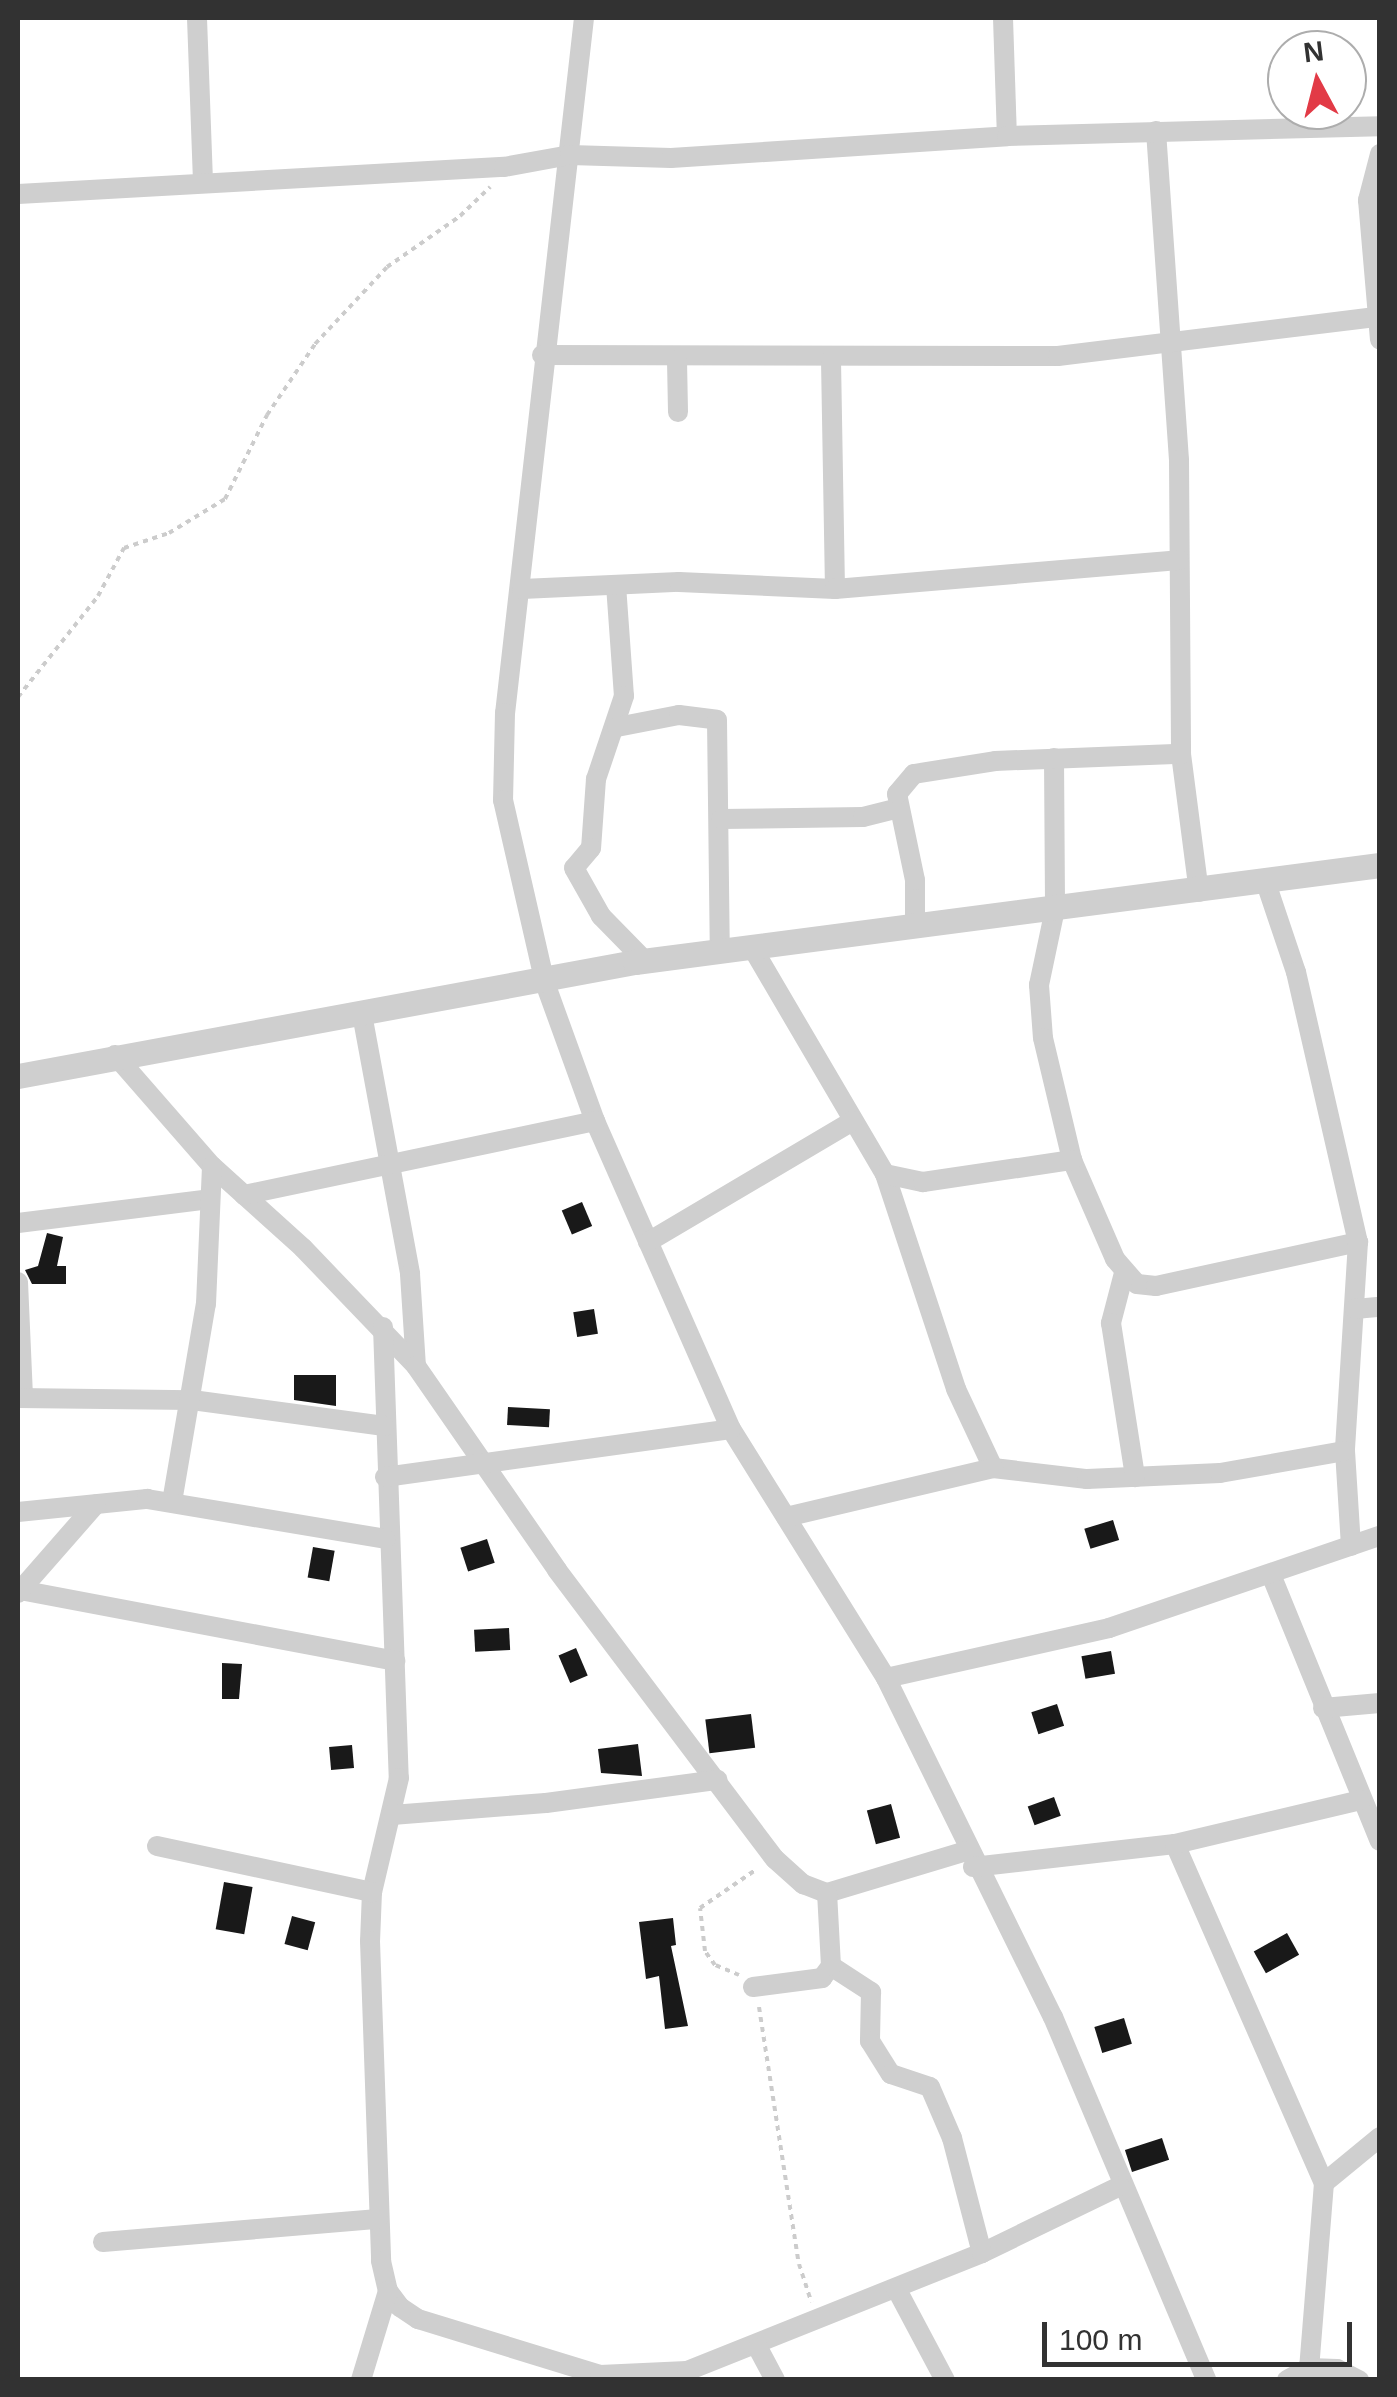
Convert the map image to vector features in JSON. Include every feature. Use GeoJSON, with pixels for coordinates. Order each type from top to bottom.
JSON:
{"type":"FeatureCollection","features":[{"type":"Feature","properties":{"kind":"street"},"geometry":{"type":"LineString","coordinates":[[197,18],[204,180]]}},
{"type":"Feature","properties":{"kind":"street"},"geometry":{"type":"LineString","coordinates":[[584,18],[570,155],[542,355],[522,588],[505,713],[503,800],[545,983],[595,1121],[731,1429],[886,1678],[970,1859],[1052,2016],[1120,2186],[1206,2380]]}},
{"type":"Feature","properties":{"kind":"street"},"geometry":{"type":"LineString","coordinates":[[1002,18],[1007,136]]}},
{"type":"Feature","properties":{"kind":"street"},"geometry":{"type":"LineString","coordinates":[[18,194],[204,180],[504,167],[570,155],[671,158],[1007,136],[1380,126]]}},
{"type":"Feature","properties":{"kind":"street"},"geometry":{"type":"LineString","coordinates":[[1156,131],[1171,344],[1181,754],[1200,892]]}},
{"type":"Feature","properties":{"kind":"street"},"geometry":{"type":"LineString","coordinates":[[1380,154],[1368,200],[1380,339]]}},
{"type":"Feature","properties":{"kind":"street"},"geometry":{"type":"LineString","coordinates":[[542,355],[677,360],[1058,356],[1376,317]]}},
{"type":"Feature","properties":{"kind":"street"},"geometry":{"type":"LineString","coordinates":[[677,360],[678,412]]}},
{"type":"Feature","properties":{"kind":"street"},"geometry":{"type":"LineString","coordinates":[[831,360],[835,589]]}},
{"type":"Feature","properties":{"kind":"street"},"geometry":{"type":"LineString","coordinates":[[522,588],[616,585],[835,589],[1179,560]]}},
{"type":"Feature","properties":{"kind":"street"},"geometry":{"type":"LineString","coordinates":[[616,585],[626,664],[617,727],[596,779],[590,848],[574,868],[601,916],[645,961]]}},
{"type":"Feature","properties":{"kind":"street"},"geometry":{"type":"LineString","coordinates":[[617,727],[661,716],[713,716],[719,726],[720,952]]}},
{"type":"Feature","properties":{"kind":"street"},"geometry":{"type":"LineString","coordinates":[[915,927],[915,880],[899,808],[900,784],[914,774],[1054,758],[1181,754]]}},
{"type":"Feature","properties":{"kind":"street"},"geometry":{"type":"LineString","coordinates":[[1054,758],[1056,909],[1040,1002],[1072,1160],[1124,1272],[1137,1284],[1185,1282],[1358,1242]]}},
{"type":"Feature","properties":{"kind":"street"},"geometry":{"type":"LineString","coordinates":[[721,819],[863,816],[899,808]]}},
{"type":"Feature","properties":{"kind":"street"},"geometry":{"type":"LineString","coordinates":[[18,1076],[115,1055],[545,983],[645,961],[1380,866]]}},
{"type":"Feature","properties":{"kind":"street"},"geometry":{"type":"LineString","coordinates":[[1266,883],[1296,972],[1358,1242],[1345,1451],[1351,1546]]}},
{"type":"Feature","properties":{"kind":"street"},"geometry":{"type":"LineString","coordinates":[[754,948],[885,1174],[956,1388],[993,1468]]}},
{"type":"Feature","properties":{"kind":"street"},"geometry":{"type":"LineString","coordinates":[[362,1014],[410,1274],[416,1366]]}},
{"type":"Feature","properties":{"kind":"street"},"geometry":{"type":"LineString","coordinates":[[115,1055],[212,1166],[383,1327],[416,1366],[485,1466],[775,1859],[802,1884],[827,1893],[970,1859],[1175,1844],[1360,1800]]}},
{"type":"Feature","properties":{"kind":"street"},"geometry":{"type":"LineString","coordinates":[[244,1195],[595,1121]]}},
{"type":"Feature","properties":{"kind":"street"},"geometry":{"type":"LineString","coordinates":[[648,1242],[853,1121]]}},
{"type":"Feature","properties":{"kind":"street"},"geometry":{"type":"LineString","coordinates":[[885,1174],[923,1182],[1072,1160]]}},
{"type":"Feature","properties":{"kind":"street"},"geometry":{"type":"LineString","coordinates":[[172,1502],[206,1304],[212,1166]]}},
{"type":"Feature","properties":{"kind":"street"},"geometry":{"type":"LineString","coordinates":[[18,1223],[210,1199]]}},
{"type":"Feature","properties":{"kind":"street"},"geometry":{"type":"LineString","coordinates":[[1124,1272],[1111,1323],[1135,1476]]}},
{"type":"Feature","properties":{"kind":"street"},"geometry":{"type":"LineString","coordinates":[[18,1282],[20,1397],[192,1400],[384,1426]]}},
{"type":"Feature","properties":{"kind":"street"},"geometry":{"type":"LineString","coordinates":[[1354,1309],[1380,1307]]}},
{"type":"Feature","properties":{"kind":"street"},"geometry":{"type":"LineString","coordinates":[[362,2380],[388,2292],[378,2219],[372,1892],[399,1778],[386,1539],[383,1327]]}},
{"type":"Feature","properties":{"kind":"street"},"geometry":{"type":"LineString","coordinates":[[385,1477],[731,1429]]}},
{"type":"Feature","properties":{"kind":"street"},"geometry":{"type":"LineString","coordinates":[[786,1517],[993,1468],[1021,1476],[1220,1473],[1345,1451]]}},
{"type":"Feature","properties":{"kind":"street"},"geometry":{"type":"LineString","coordinates":[[18,1512],[172,1502],[386,1539]]}},
{"type":"Feature","properties":{"kind":"street"},"geometry":{"type":"LineString","coordinates":[[19,1592],[96,1504]]}},
{"type":"Feature","properties":{"kind":"street"},"geometry":{"type":"LineString","coordinates":[[886,1678],[1109,1628],[1272,1577],[1380,1536]]}},
{"type":"Feature","properties":{"kind":"street"},"geometry":{"type":"LineString","coordinates":[[1272,1577],[1380,1841]]}},
{"type":"Feature","properties":{"kind":"street"},"geometry":{"type":"LineString","coordinates":[[19,1592],[395,1662]]}},
{"type":"Feature","properties":{"kind":"street"},"geometry":{"type":"LineString","coordinates":[[1323,1708],[1380,1704]]}},
{"type":"Feature","properties":{"kind":"street"},"geometry":{"type":"LineString","coordinates":[[392,1815],[546,1804],[717,1780]]}},
{"type":"Feature","properties":{"kind":"street"},"geometry":{"type":"LineString","coordinates":[[1175,1844],[1324,2183],[1309,2368]]}},
{"type":"Feature","properties":{"kind":"street"},"geometry":{"type":"LineString","coordinates":[[157,1846],[372,1892]]}},
{"type":"Feature","properties":{"kind":"street"},"geometry":{"type":"LineString","coordinates":[[827,1893],[831,1966]]}},
{"type":"Feature","properties":{"kind":"street"},"geometry":{"type":"LineString","coordinates":[[753,1987],[804,1984],[831,1966]]}},
{"type":"Feature","properties":{"kind":"street"},"geometry":{"type":"LineString","coordinates":[[831,1966],[871,1992],[870,2041],[890,2074],[930,2086],[952,2138],[982,2254]]}},
{"type":"Feature","properties":{"kind":"street"},"geometry":{"type":"LineString","coordinates":[[1324,2183],[1380,2137]]}},
{"type":"Feature","properties":{"kind":"street"},"geometry":{"type":"LineString","coordinates":[[388,2292],[418,2318],[599,2377],[687,2371],[758,2348],[982,2254],[1120,2186]]}},
{"type":"Feature","properties":{"kind":"street"},"geometry":{"type":"LineString","coordinates":[[104,2242],[378,2219]]}},
{"type":"Feature","properties":{"kind":"street"},"geometry":{"type":"LineString","coordinates":[[896,2288],[944,2380]]}},
{"type":"Feature","properties":{"kind":"street"},"geometry":{"type":"LineString","coordinates":[[758,2348],[774,2380]]}},
{"type":"Feature","properties":{"kind":"street"},"geometry":{"type":"LineString","coordinates":[[1287,2380],[1309,2368],[1336,2368],[1359,2380]]}},
{"type":"Feature","properties":{"kind":"path"},"geometry":{"type":"LineString","coordinates":[[18,697],[98,596],[116,556],[202,517],[225,499],[268,415],[315,344],[387,266],[482,198],[504,167]]}},
{"type":"Feature","properties":{"kind":"path"},"geometry":{"type":"LineString","coordinates":[[775,1859],[700,1908],[705,1951],[753,1987],[799,2264],[819,2320]]}},
{"type":"Feature","properties":{"kind":"building"},"geometry":{"type":"Polygon","coordinates":[[[582,1202],[592,1226],[572,1235],[562,1211],[582,1202]]]}},
{"type":"Feature","properties":{"kind":"building"},"geometry":{"type":"Polygon","coordinates":[[[47,1233],[63,1237],[57,1266],[66,1266],[66,1284],[32,1284],[25,1270],[38,1266],[47,1233]]]}},
{"type":"Feature","properties":{"kind":"building"},"geometry":{"type":"Polygon","coordinates":[[[594,1309],[598,1334],[577,1337],[573,1312],[594,1309]]]}},
{"type":"Feature","properties":{"kind":"building"},"geometry":{"type":"Polygon","coordinates":[[[294,1375],[336,1375],[336,1406],[294,1400],[294,1375]]]}},
{"type":"Feature","properties":{"kind":"building"},"geometry":{"type":"Polygon","coordinates":[[[508,1407],[550,1409],[549,1427],[507,1425],[508,1407]]]}},
{"type":"Feature","properties":{"kind":"building"},"geometry":{"type":"Polygon","coordinates":[[[1113,1520],[1119,1540],[1090,1549],[1084,1529],[1113,1520]]]}},
{"type":"Feature","properties":{"kind":"building"},"geometry":{"type":"Polygon","coordinates":[[[487,1539],[495,1563],[468,1571],[460,1548],[487,1539]]]}},
{"type":"Feature","properties":{"kind":"building"},"geometry":{"type":"Polygon","coordinates":[[[313,1547],[335,1551],[329,1581],[308,1578],[313,1547]]]}},
{"type":"Feature","properties":{"kind":"building"},"geometry":{"type":"Polygon","coordinates":[[[509,1628],[510,1650],[475,1652],[474,1630],[509,1628]]]}},
{"type":"Feature","properties":{"kind":"building"},"geometry":{"type":"Polygon","coordinates":[[[576,1648],[588,1676],[570,1683],[559,1655],[576,1648]]]}},
{"type":"Feature","properties":{"kind":"building"},"geometry":{"type":"Polygon","coordinates":[[[1111,1651],[1115,1674],[1085,1679],[1081,1656],[1111,1651]]]}},
{"type":"Feature","properties":{"kind":"building"},"geometry":{"type":"Polygon","coordinates":[[[222,1663],[242,1664],[239,1699],[222,1699],[222,1663]]]}},
{"type":"Feature","properties":{"kind":"building"},"geometry":{"type":"Polygon","coordinates":[[[1057,1704],[1064,1726],[1038,1734],[1031,1712],[1057,1704]]]}},
{"type":"Feature","properties":{"kind":"building"},"geometry":{"type":"Polygon","coordinates":[[[751,1714],[755,1748],[709,1753],[705,1720],[751,1714]]]}},
{"type":"Feature","properties":{"kind":"building"},"geometry":{"type":"Polygon","coordinates":[[[638,1744],[642,1776],[601,1773],[598,1749],[638,1744]]]}},
{"type":"Feature","properties":{"kind":"building"},"geometry":{"type":"Polygon","coordinates":[[[352,1745],[354,1768],[331,1770],[329,1747],[352,1745]]]}},
{"type":"Feature","properties":{"kind":"building"},"geometry":{"type":"Polygon","coordinates":[[[1054,1797],[1061,1816],[1035,1825],[1028,1807],[1054,1797]]]}},
{"type":"Feature","properties":{"kind":"building"},"geometry":{"type":"Polygon","coordinates":[[[891,1804],[900,1838],[876,1844],[867,1810],[891,1804]]]}},
{"type":"Feature","properties":{"kind":"building"},"geometry":{"type":"Polygon","coordinates":[[[224,1882],[253,1887],[244,1934],[216,1929],[224,1882]]]}},
{"type":"Feature","properties":{"kind":"building"},"geometry":{"type":"Polygon","coordinates":[[[292,1916],[315,1922],[308,1950],[284,1944],[292,1916]]]}},
{"type":"Feature","properties":{"kind":"building"},"geometry":{"type":"Polygon","coordinates":[[[673,1918],[676,1945],[671,1946],[688,2026],[665,2029],[659,1976],[646,1979],[639,1922],[673,1918]]]}},
{"type":"Feature","properties":{"kind":"building"},"geometry":{"type":"Polygon","coordinates":[[[1287,1933],[1299,1955],[1266,1973],[1254,1951],[1287,1933]]]}},
{"type":"Feature","properties":{"kind":"building"},"geometry":{"type":"Polygon","coordinates":[[[1124,2018],[1132,2044],[1102,2053],[1094,2027],[1124,2018]]]}},
{"type":"Feature","properties":{"kind":"building"},"geometry":{"type":"Polygon","coordinates":[[[1162,2138],[1169,2160],[1132,2172],[1125,2150],[1162,2138]]]}}]}
